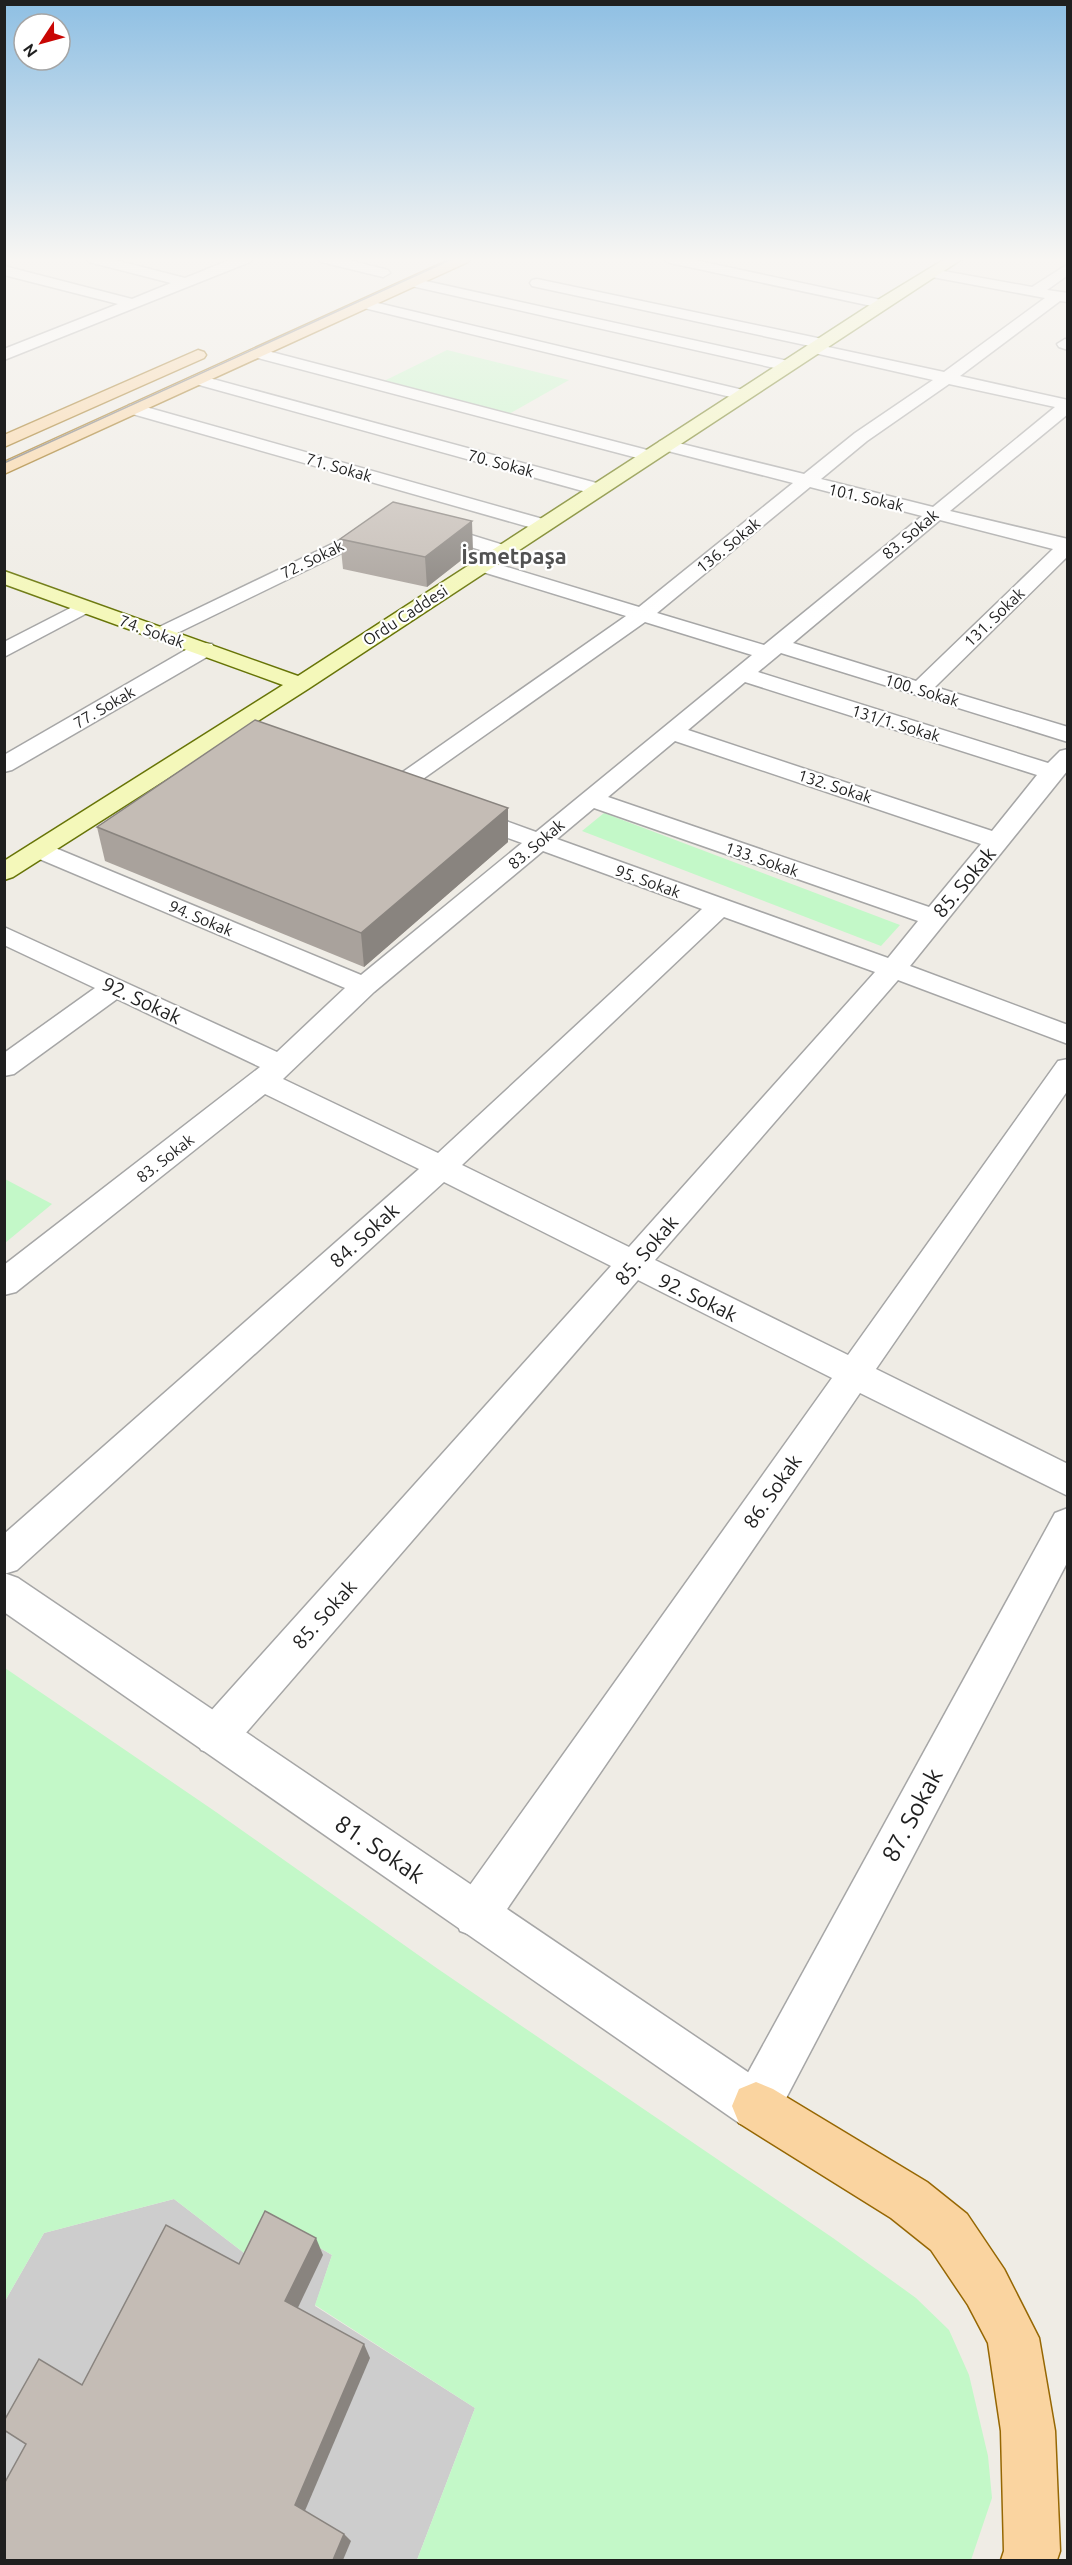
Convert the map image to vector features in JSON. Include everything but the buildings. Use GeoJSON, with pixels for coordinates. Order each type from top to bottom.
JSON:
{"type":"FeatureCollection","features":[{"type":"Feature","properties":{"kind":"main road"},"geometry":{"type":"LineString","coordinates":[[4,442],[146,379]]}},
{"type":"Feature","properties":{"kind":"main road"},"geometry":{"type":"LineString","coordinates":[[4,469],[201,379]]}},
{"type":"Feature","properties":{"kind":"main road","name":"Ordu Caddesi"},"geometry":{"type":"LineString","coordinates":[[4,872],[300,684],[768,379]]}},
{"type":"Feature","properties":{"kind":"main road","name":"74. Sokak"},"geometry":{"type":"LineString","coordinates":[[4,577],[300,684]]}},
{"type":"Feature","properties":{"kind":"main road"},"geometry":{"type":"LineString","coordinates":[[756,2106],[917,2206],[949,2232],[986,2287],[1013,2338],[1028,2431],[1032,2551],[1029,2560]]}},
{"type":"Feature","properties":{"kind":"street"},"geometry":{"type":"LineString","coordinates":[[354,379],[649,456]]}},
{"type":"Feature","properties":{"kind":"street"},"geometry":{"type":"LineString","coordinates":[[675,379],[743,395]]}},
{"type":"Feature","properties":{"kind":"street","name":"136. Sokak"},"geometry":{"type":"LineString","coordinates":[[406,792],[643,615],[861,437],[946,379]]}},
{"type":"Feature","properties":{"kind":"street"},"geometry":{"type":"LineString","coordinates":[[955,379],[1068,405]]}},
{"type":"Feature","properties":{"kind":"street","name":"70. Sokak"},"geometry":{"type":"LineString","coordinates":[[198,380],[597,489]]}},
{"type":"Feature","properties":{"kind":"street","name":"83. Sokak"},"geometry":{"type":"LineString","coordinates":[[4,1283],[272,1073],[364,986],[1068,405]]}},
{"type":"Feature","properties":{"kind":"street","name":"71. Sokak"},"geometry":{"type":"LineString","coordinates":[[135,409],[543,525]]}},
{"type":"Feature","properties":{"kind":"street","name":"101. Sokak"},"geometry":{"type":"LineString","coordinates":[[666,445],[1067,546]]}},
{"type":"Feature","properties":{"kind":"street","name":"72. Sokak"},"geometry":{"type":"LineString","coordinates":[[160,634],[375,528],[411,522],[503,551]]}},
{"type":"Feature","properties":{"kind":"street","name":"131. Sokak"},"geometry":{"type":"LineString","coordinates":[[920,689],[1067,546]]}},
{"type":"Feature","properties":{"kind":"street","name":"100. Sokak"},"geometry":{"type":"LineString","coordinates":[[480,566],[643,615],[920,689],[1068,735]]}},
{"type":"Feature","properties":{"kind":"street"},"geometry":{"type":"LineString","coordinates":[[4,651],[84,607]]}},
{"type":"Feature","properties":{"kind":"street","name":"77. Sokak"},"geometry":{"type":"LineString","coordinates":[[4,762],[199,648]]}},
{"type":"Feature","properties":{"kind":"street","name":"131/1. Sokak"},"geometry":{"type":"LineString","coordinates":[[741,674],[1060,764]]}},
{"type":"Feature","properties":{"kind":"street"},"geometry":{"type":"LineString","coordinates":[[229,728],[262,740]]}},
{"type":"Feature","properties":{"kind":"street","name":"132. Sokak"},"geometry":{"type":"LineString","coordinates":[[671,732],[998,841]]}},
{"type":"Feature","properties":{"kind":"street","name":"85. Sokak"},"geometry":{"type":"LineString","coordinates":[[216,1736],[894,968],[1060,764]]}},
{"type":"Feature","properties":{"kind":"street","name":"95. Sokak"},"geometry":{"type":"LineString","coordinates":[[406,792],[719,907],[894,968],[1068,1035]]}},
{"type":"Feature","properties":{"kind":"street","name":"133. Sokak"},"geometry":{"type":"LineString","coordinates":[[590,799],[934,918]]}},
{"type":"Feature","properties":{"kind":"street","name":"94. Sokak"},"geometry":{"type":"LineString","coordinates":[[39,850],[364,986]]}},
{"type":"Feature","properties":{"kind":"street","name":"84. Sokak"},"geometry":{"type":"LineString","coordinates":[[4,1558],[441,1167],[719,907]]}},
{"type":"Feature","properties":{"kind":"street","name":"92. Sokak"},"geometry":{"type":"LineString","coordinates":[[4,935],[115,987],[441,1167],[1068,1481]]}},
{"type":"Feature","properties":{"kind":"street"},"geometry":{"type":"LineString","coordinates":[[4,1067],[115,987]]}},
{"type":"Feature","properties":{"kind":"street","name":"86. Sokak"},"geometry":{"type":"LineString","coordinates":[[476,1915],[1068,1068]]}},
{"type":"Feature","properties":{"kind":"street","name":"87. Sokak"},"geometry":{"type":"LineString","coordinates":[[756,2106],[1068,1524]]}},
{"type":"Feature","properties":{"kind":"street","name":"81. Sokak"},"geometry":{"type":"LineString","coordinates":[[4,1590],[756,2106]]}},
{"type":"Feature","properties":{"kind":"shaded area"},"geometry":{"type":"Polygon","coordinates":[[[174,2199],[248,2256],[268,2218],[332,2255],[315,2306],[475,2408],[417,2560],[5,2560],[5,2301],[44,2233],[174,2199]]]}},
{"type":"Feature","properties":{"kind":"green space"},"geometry":{"type":"Polygon","coordinates":[[[389,379],[569,380],[509,414],[384,381],[389,379]]]}},
{"type":"Feature","properties":{"kind":"green space"},"geometry":{"type":"Polygon","coordinates":[[[604,813],[900,925],[881,946],[582,831],[604,813]]]}},
{"type":"Feature","properties":{"kind":"green space"},"geometry":{"type":"Polygon","coordinates":[[[5,1179],[52,1204],[5,1243],[5,1179]]]}},
{"type":"Feature","properties":{"kind":"green space"},"geometry":{"type":"Polygon","coordinates":[[[5,1668],[216,1812],[438,1969],[833,2238],[916,2298],[949,2330],[969,2375],[988,2456],[992,2498],[971,2560],[417,2560],[475,2408],[315,2305],[332,2255],[269,2218],[248,2256],[174,2199],[44,2233],[5,2301],[5,1668]]]}},
{"type":"Feature","properties":{"kind":"tram line"},"geometry":{"type":"LineString","coordinates":[[4,463],[189,379]]}},
{"type":"Feature","properties":{"kind":"district","name":"İsmetpaşa"},"geometry":{"type":"Point","coordinates":[514,555]}}]}
